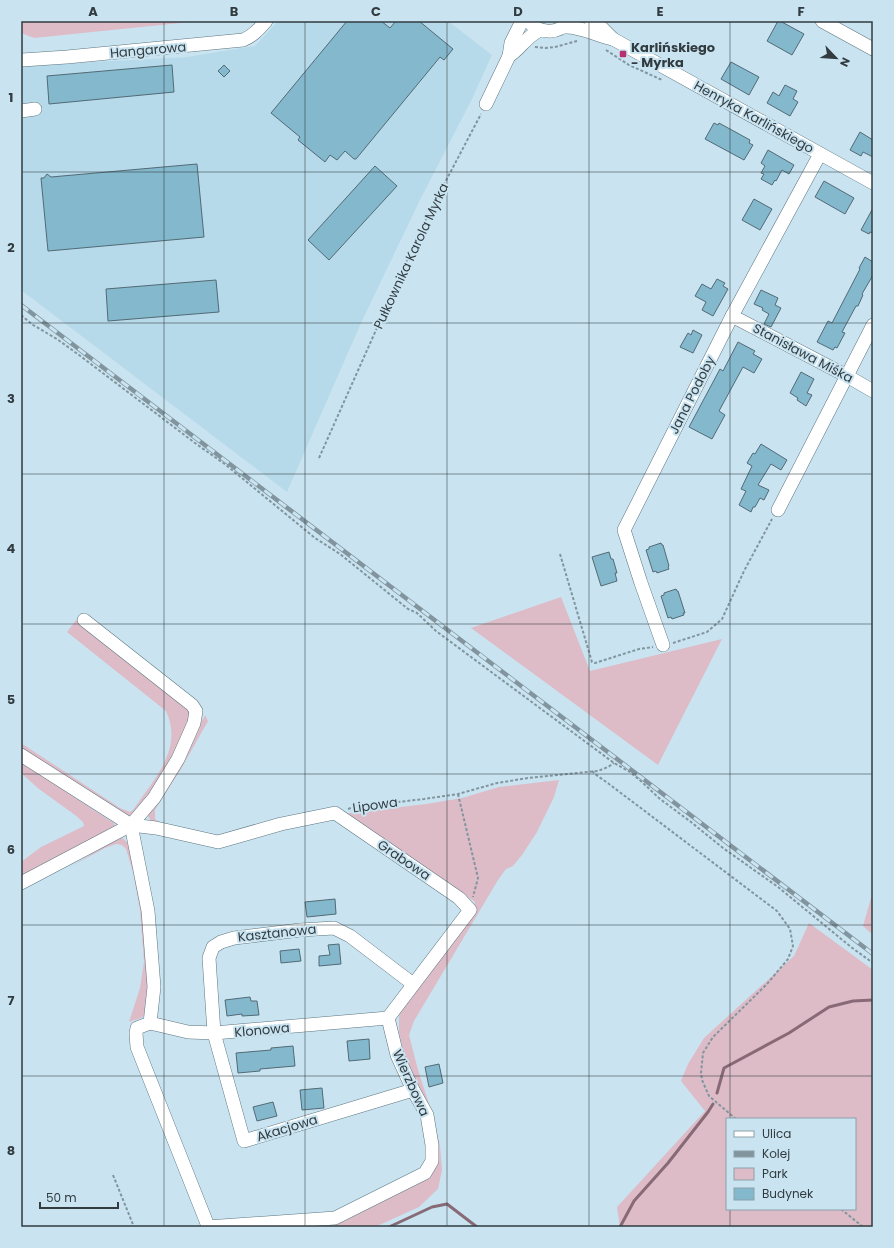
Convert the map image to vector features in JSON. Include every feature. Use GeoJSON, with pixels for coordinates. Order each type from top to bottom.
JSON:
{"type":"FeatureCollection","features":[{"type":"Feature","properties":{"kind":"street","name":"Hangarowa"},"geometry":{"type":"LineString","coordinates":[[22,60],[243,40],[249,38],[257,32],[266,21]]}},
{"type":"Feature","properties":{"kind":"street"},"geometry":{"type":"LineString","coordinates":[[486,104],[509,56],[511,43],[522,21]]}},
{"type":"Feature","properties":{"kind":"street"},"geometry":{"type":"LineString","coordinates":[[528,21],[532,26],[546,32],[554,31],[567,24]]}},
{"type":"Feature","properties":{"kind":"street","name":"Henryka Karlińskiego"},"geometry":{"type":"LineString","coordinates":[[591,21],[602,28],[613,39],[873,183]]}},
{"type":"Feature","properties":{"kind":"street"},"geometry":{"type":"LineString","coordinates":[[822,21],[873,49]]}},
{"type":"Feature","properties":{"kind":"street","name":"Henryka Karlińskiego"},"geometry":{"type":"LineString","coordinates":[[567,24],[613,39]]}},
{"type":"Feature","properties":{"kind":"street"},"geometry":{"type":"LineString","coordinates":[[509,56],[525,41],[540,30]]}},
{"type":"Feature","properties":{"kind":"street"},"geometry":{"type":"LineString","coordinates":[[21,111],[35,109]]}},
{"type":"Feature","properties":{"kind":"street","name":"Jana Podoby"},"geometry":{"type":"LineString","coordinates":[[663,645],[624,530],[732,316],[820,154]]}},
{"type":"Feature","properties":{"kind":"street","name":"Stanisława Miśka"},"geometry":{"type":"LineString","coordinates":[[732,316],[873,391]]}},
{"type":"Feature","properties":{"kind":"street"},"geometry":{"type":"LineString","coordinates":[[778,510],[873,325]]}},
{"type":"Feature","properties":{"kind":"street"},"geometry":{"type":"LineString","coordinates":[[21,883],[130,825],[154,798],[178,759],[194,722],[196,710],[192,705],[84,620]]}},
{"type":"Feature","properties":{"kind":"street"},"geometry":{"type":"LineString","coordinates":[[21,756],[130,825],[148,911],[154,987],[150,1023],[137,1028],[137,1047],[207,1227]]}},
{"type":"Feature","properties":{"kind":"street","name":"Lipowa"},"geometry":{"type":"LineString","coordinates":[[130,825],[156,828],[218,842],[281,824],[335,814]]}},
{"type":"Feature","properties":{"kind":"street","name":"Grabowa"},"geometry":{"type":"LineString","coordinates":[[335,814],[459,898],[470,910]]}},
{"type":"Feature","properties":{"kind":"street"},"geometry":{"type":"LineString","coordinates":[[388,1018],[470,910]]}},
{"type":"Feature","properties":{"kind":"street","name":"Kasztanowa"},"geometry":{"type":"LineString","coordinates":[[214,1034],[209,958],[214,947],[221,942],[234,938],[300,930],[334,928],[350,936],[413,984]]}},
{"type":"Feature","properties":{"kind":"street","name":"Klonowa"},"geometry":{"type":"LineString","coordinates":[[150,1023],[188,1032],[214,1034],[388,1018]]}},
{"type":"Feature","properties":{"kind":"street","name":"Wierzbowa"},"geometry":{"type":"LineString","coordinates":[[207,1227],[335,1218],[425,1173],[432,1162],[432,1145],[427,1115],[413,1090],[397,1055],[388,1018]]}},
{"type":"Feature","properties":{"kind":"street","name":"Akacjowa"},"geometry":{"type":"LineString","coordinates":[[214,1034],[244,1141],[413,1090]]}},
{"type":"Feature","properties":{"kind":"path"},"geometry":{"type":"LineString","coordinates":[[525,41],[535,47],[545,48],[580,41]]}},
{"type":"Feature","properties":{"kind":"path"},"geometry":{"type":"LineString","coordinates":[[604,48],[628,65],[663,81]]}},
{"type":"Feature","properties":{"kind":"path","name":"Pułkownika Karola Myrka"},"geometry":{"type":"LineString","coordinates":[[319,458],[430,211],[486,104]]}},
{"type":"Feature","properties":{"kind":"path"},"geometry":{"type":"LineString","coordinates":[[21,315],[33,325],[79,355],[226,465],[315,538],[340,554],[408,609],[418,613],[436,631],[614,763],[630,772],[660,799],[723,848],[773,883],[851,947],[873,963]]}},
{"type":"Feature","properties":{"kind":"path"},"geometry":{"type":"LineString","coordinates":[[560,554],[592,662],[595,663],[639,649],[678,642],[707,632],[722,619],[744,572],[778,510]]}},
{"type":"Feature","properties":{"kind":"path","name":"Lipowa"},"geometry":{"type":"LineString","coordinates":[[335,814],[354,807],[458,794],[497,783],[598,771],[614,763]]}},
{"type":"Feature","properties":{"kind":"path"},"geometry":{"type":"LineString","coordinates":[[592,771],[777,911],[790,929],[793,946],[788,959],[767,984],[713,1037],[703,1053],[701,1073],[702,1080],[709,1096],[735,1118]]}},
{"type":"Feature","properties":{"kind":"path"},"geometry":{"type":"LineString","coordinates":[[458,794],[478,878],[470,910]]}},
{"type":"Feature","properties":{"kind":"path"},"geometry":{"type":"LineString","coordinates":[[113,1175],[134,1227]]}},
{"type":"Feature","properties":{"kind":"path"},"geometry":{"type":"LineString","coordinates":[[842,1210],[863,1227]]}},
{"type":"Feature","properties":{"kind":"shaded area"},"geometry":{"type":"Polygon","coordinates":[[[278,21],[448,21],[492,55],[472,99],[420,200],[361,323],[287,492],[21,290],[21,66],[187,57],[255,46],[278,21]]]}},
{"type":"Feature","properties":{"kind":"green space"},"geometry":{"type":"Polygon","coordinates":[[[21,21],[200,21],[34,38],[21,33],[21,21]]]}},
{"type":"Feature","properties":{"kind":"green space"},"geometry":{"type":"Polygon","coordinates":[[[561,597],[590,671],[722,639],[658,765],[471,628],[561,597]]]}},
{"type":"Feature","properties":{"kind":"green space"},"geometry":{"type":"Polygon","coordinates":[[[77,619],[127,658],[190,712],[190,718],[184,736],[156,786],[136,814],[129,817],[21,751],[21,743],[120,808],[130,812],[133,810],[164,764],[169,752],[171,739],[171,725],[166,711],[67,632],[77,619]]]}},
{"type":"Feature","properties":{"kind":"green space"},"geometry":{"type":"Polygon","coordinates":[[[205,715],[208,721],[181,769],[155,810],[155,819],[164,825],[152,823],[148,816],[148,812],[192,741],[205,715]]]}},
{"type":"Feature","properties":{"kind":"green space"},"geometry":{"type":"Polygon","coordinates":[[[21,762],[114,823],[115,826],[114,828],[21,877],[21,862],[41,847],[84,826],[83,822],[75,815],[39,789],[21,773],[21,762]]]}},
{"type":"Feature","properties":{"kind":"green space"},"geometry":{"type":"Polygon","coordinates":[[[559,780],[554,797],[537,832],[522,855],[513,866],[506,869],[498,880],[414,1021],[409,1035],[440,1146],[442,1170],[438,1189],[419,1207],[375,1227],[309,1227],[327,1226],[345,1221],[428,1176],[435,1154],[404,1055],[399,1032],[399,1017],[402,1006],[466,922],[475,902],[347,814],[426,804],[462,798],[499,787],[559,780]]]}},
{"type":"Feature","properties":{"kind":"green space"},"geometry":{"type":"Polygon","coordinates":[[[118,838],[122,838],[127,842],[139,876],[150,989],[145,1014],[140,1018],[129,1022],[140,988],[144,962],[140,910],[133,872],[126,849],[122,845],[116,844],[105,848],[70,867],[118,838]]]}},
{"type":"Feature","properties":{"kind":"green space"},"geometry":{"type":"Polygon","coordinates":[[[873,891],[873,935],[863,926],[873,891]]]}},
{"type":"Feature","properties":{"kind":"green space"},"geometry":{"type":"Polygon","coordinates":[[[809,923],[873,970],[873,1227],[620,1227],[617,1207],[705,1111],[681,1081],[688,1064],[704,1038],[794,956],[809,923]]]}},
{"type":"Feature","properties":{"kind":"building"},"geometry":{"type":"Polygon","coordinates":[[[347,21],[381,21],[390,28],[396,21],[419,21],[453,49],[444,60],[440,57],[356,159],[345,151],[337,160],[330,155],[325,162],[298,140],[300,137],[271,113],[347,21]]]}},
{"type":"Feature","properties":{"kind":"building"},"geometry":{"type":"Polygon","coordinates":[[[778,21],[804,34],[792,55],[767,41],[778,21]]]}},
{"type":"Feature","properties":{"kind":"building"},"geometry":{"type":"Polygon","coordinates":[[[731,62],[759,77],[749,95],[721,79],[731,62]]]}},
{"type":"Feature","properties":{"kind":"building"},"geometry":{"type":"Polygon","coordinates":[[[172,65],[174,92],[49,104],[47,76],[172,65]]]}},
{"type":"Feature","properties":{"kind":"building"},"geometry":{"type":"Polygon","coordinates":[[[224,65],[230,71],[224,77],[218,71],[224,65]]]}},
{"type":"Feature","properties":{"kind":"building"},"geometry":{"type":"Polygon","coordinates":[[[785,85],[797,91],[793,99],[798,102],[790,116],[767,103],[773,92],[779,96],[785,85]]]}},
{"type":"Feature","properties":{"kind":"building"},"geometry":{"type":"Polygon","coordinates":[[[714,123],[718,125],[719,123],[750,140],[749,143],[753,145],[744,160],[705,139],[714,123]]]}},
{"type":"Feature","properties":{"kind":"building"},"geometry":{"type":"Polygon","coordinates":[[[860,132],[873,140],[873,157],[863,152],[861,156],[850,150],[860,132]]]}},
{"type":"Feature","properties":{"kind":"building"},"geometry":{"type":"Polygon","coordinates":[[[768,150],[794,165],[789,174],[782,170],[772,185],[761,179],[764,174],[761,173],[765,166],[761,163],[768,150]]]}},
{"type":"Feature","properties":{"kind":"building"},"geometry":{"type":"Polygon","coordinates":[[[197,164],[204,237],[48,251],[41,178],[44,178],[47,174],[51,177],[197,164]]]}},
{"type":"Feature","properties":{"kind":"building"},"geometry":{"type":"Polygon","coordinates":[[[375,166],[397,186],[329,260],[308,240],[375,166]]]}},
{"type":"Feature","properties":{"kind":"building"},"geometry":{"type":"Polygon","coordinates":[[[824,181],[854,198],[845,214],[815,197],[824,181]]]}},
{"type":"Feature","properties":{"kind":"building"},"geometry":{"type":"Polygon","coordinates":[[[754,199],[772,209],[760,230],[742,220],[754,199]]]}},
{"type":"Feature","properties":{"kind":"building"},"geometry":{"type":"Polygon","coordinates":[[[873,208],[873,233],[870,232],[869,234],[861,230],[873,208]]]}},
{"type":"Feature","properties":{"kind":"building"},"geometry":{"type":"Polygon","coordinates":[[[865,257],[873,262],[873,275],[862,294],[863,295],[858,306],[856,306],[842,332],[845,333],[837,348],[835,347],[833,350],[817,342],[828,321],[832,323],[865,257]]]}},
{"type":"Feature","properties":{"kind":"building"},"geometry":{"type":"Polygon","coordinates":[[[717,279],[725,283],[723,286],[728,289],[713,316],[702,310],[706,302],[695,296],[702,284],[711,289],[717,279]]]}},
{"type":"Feature","properties":{"kind":"building"},"geometry":{"type":"Polygon","coordinates":[[[216,280],[219,312],[108,321],[106,289],[216,280]]]}},
{"type":"Feature","properties":{"kind":"building"},"geometry":{"type":"Polygon","coordinates":[[[761,290],[778,298],[775,305],[781,308],[771,327],[764,324],[769,314],[762,310],[763,308],[754,304],[761,290]]]}},
{"type":"Feature","properties":{"kind":"building"},"geometry":{"type":"Polygon","coordinates":[[[693,330],[702,335],[693,353],[680,347],[688,333],[691,335],[693,330]]]}},
{"type":"Feature","properties":{"kind":"building"},"geometry":{"type":"Polygon","coordinates":[[[738,342],[755,351],[753,354],[762,359],[754,373],[743,367],[719,411],[725,415],[712,439],[689,427],[720,369],[723,371],[738,342]]]}},
{"type":"Feature","properties":{"kind":"building"},"geometry":{"type":"Polygon","coordinates":[[[801,372],[814,379],[807,393],[812,395],[806,406],[790,393],[801,372]]]}},
{"type":"Feature","properties":{"kind":"building"},"geometry":{"type":"Polygon","coordinates":[[[761,444],[787,460],[781,470],[771,464],[758,485],[769,490],[764,500],[760,498],[751,512],[739,505],[746,491],[741,489],[752,466],[747,463],[761,444]]]}},
{"type":"Feature","properties":{"kind":"building"},"geometry":{"type":"Polygon","coordinates":[[[661,543],[663,545],[669,569],[657,573],[656,571],[653,572],[646,550],[649,549],[649,547],[661,543]]]}},
{"type":"Feature","properties":{"kind":"building"},"geometry":{"type":"Polygon","coordinates":[[[609,552],[611,559],[613,559],[617,573],[615,573],[617,581],[601,586],[592,557],[609,552]]]}},
{"type":"Feature","properties":{"kind":"building"},"geometry":{"type":"Polygon","coordinates":[[[676,589],[685,613],[683,613],[684,615],[672,619],[671,617],[668,618],[661,596],[664,595],[664,593],[676,589]]]}},
{"type":"Feature","properties":{"kind":"building"},"geometry":{"type":"Polygon","coordinates":[[[335,899],[336,914],[307,917],[305,902],[335,899]]]}},
{"type":"Feature","properties":{"kind":"building"},"geometry":{"type":"Polygon","coordinates":[[[339,944],[341,964],[319,966],[319,956],[330,955],[328,945],[339,944]]]}},
{"type":"Feature","properties":{"kind":"building"},"geometry":{"type":"Polygon","coordinates":[[[299,949],[301,961],[281,963],[280,951],[299,949]]]}},
{"type":"Feature","properties":{"kind":"building"},"geometry":{"type":"Polygon","coordinates":[[[250,997],[251,1001],[257,1001],[259,1015],[242,1016],[242,1014],[227,1016],[225,1000],[250,997]]]}},
{"type":"Feature","properties":{"kind":"building"},"geometry":{"type":"Polygon","coordinates":[[[369,1039],[370,1059],[349,1061],[347,1041],[369,1039]]]}},
{"type":"Feature","properties":{"kind":"building"},"geometry":{"type":"Polygon","coordinates":[[[293,1046],[295,1066],[260,1069],[260,1071],[238,1073],[236,1053],[271,1050],[271,1048],[293,1046]]]}},
{"type":"Feature","properties":{"kind":"building"},"geometry":{"type":"Polygon","coordinates":[[[439,1064],[443,1083],[429,1087],[425,1067],[439,1064]]]}},
{"type":"Feature","properties":{"kind":"building"},"geometry":{"type":"Polygon","coordinates":[[[322,1088],[324,1108],[302,1110],[300,1090],[322,1088]]]}},
{"type":"Feature","properties":{"kind":"building"},"geometry":{"type":"Polygon","coordinates":[[[273,1102],[277,1116],[257,1121],[253,1107],[273,1102]]]}},
{"type":"Feature","properties":{"kind":"waterway"},"geometry":{"type":"LineString","coordinates":[[717,1093],[724,1068],[789,1033],[829,1007],[853,1001],[873,1000]]}},
{"type":"Feature","properties":{"kind":"waterway"},"geometry":{"type":"LineString","coordinates":[[620,1227],[634,1201],[668,1163],[713,1104]]}},
{"type":"Feature","properties":{"kind":"waterway"},"geometry":{"type":"LineString","coordinates":[[389,1227],[432,1207],[447,1204],[477,1227]]}},
{"type":"Feature","properties":{"kind":"railway"},"geometry":{"type":"LineString","coordinates":[[21,305],[873,954]]}},
{"type":"Feature","properties":{"kind":"place","name":"Karlińskiego - Myrka"},"geometry":{"type":"Point","coordinates":[623,54]}}]}
